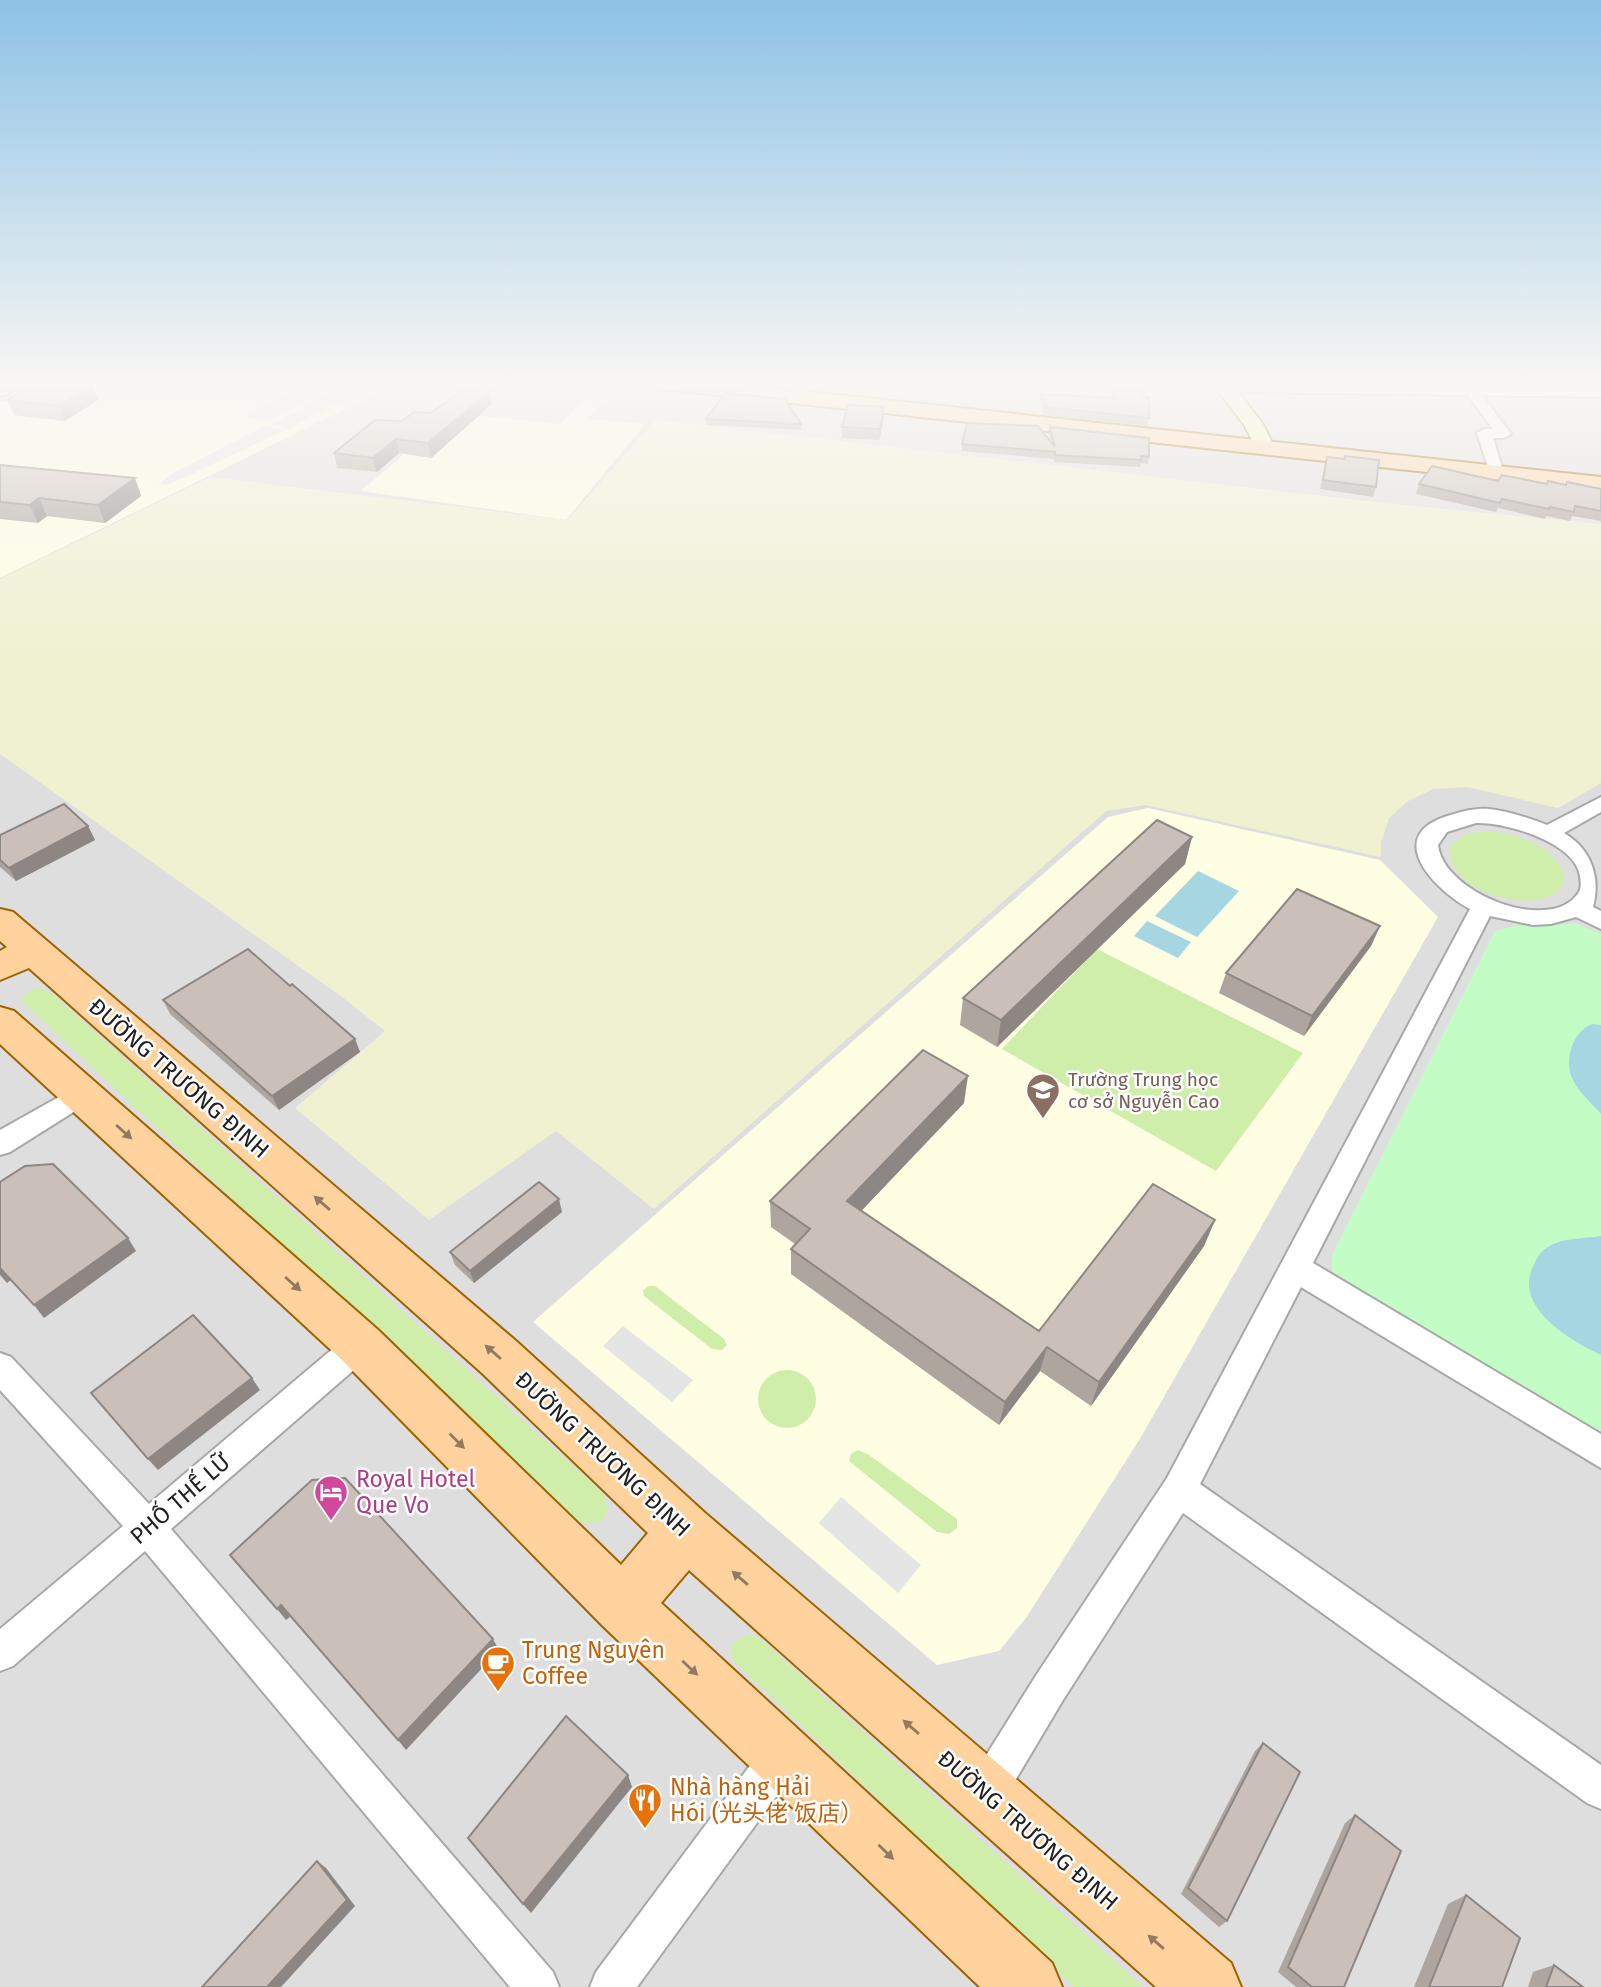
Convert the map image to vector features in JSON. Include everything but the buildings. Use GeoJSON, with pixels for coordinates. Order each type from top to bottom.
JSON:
{"type":"FeatureCollection","features":[{"type":"Feature","properties":{"kind":"main road"},"geometry":{"type":"LineString","coordinates":[[1521,476],[1601,485]]}},
{"type":"Feature","properties":{"kind":"main road","name":"ĐƯỜNG TRƯƠNG ĐỊNH"},"geometry":{"type":"LineString","coordinates":[[10,946],[499,1357],[686,1532],[1207,1987]]}},
{"type":"Feature","properties":{"kind":"main road"},"geometry":{"type":"LineString","coordinates":[[0,1021],[360,1345],[622,1605],[1028,1987]]}},
{"type":"Feature","properties":{"kind":"main road"},"geometry":{"type":"LineString","coordinates":[[622,1605],[686,1532]]}},
{"type":"Feature","properties":{"kind":"street"},"geometry":{"type":"LineString","coordinates":[[1549,834],[1601,803]]}},
{"type":"Feature","properties":{"kind":"street"},"geometry":{"type":"LineString","coordinates":[[1479,816],[1520,822],[1549,834],[1576,853],[1591,876],[1588,897],[1577,908],[1559,914],[1535,916],[1510,913],[1484,905],[1456,890],[1436,871],[1429,858],[1427,845],[1435,830],[1454,820],[1479,816]]}},
{"type":"Feature","properties":{"kind":"street"},"geometry":{"type":"LineString","coordinates":[[986,1792],[1050,1687],[1179,1490],[1484,905]]}},
{"type":"Feature","properties":{"kind":"street"},"geometry":{"type":"LineString","coordinates":[[1577,908],[1601,921]]}},
{"type":"Feature","properties":{"kind":"street"},"geometry":{"type":"LineString","coordinates":[[0,1144],[82,1094]]}},
{"type":"Feature","properties":{"kind":"street"},"geometry":{"type":"LineString","coordinates":[[1295,1268],[1601,1452]]}},
{"type":"Feature","properties":{"kind":"street","name":"PHỐ THẾ LỮ"},"geometry":{"type":"LineString","coordinates":[[0,1653],[360,1345]]}},
{"type":"Feature","properties":{"kind":"street"},"geometry":{"type":"LineString","coordinates":[[0,1367],[148,1528],[538,1987]]}},
{"type":"Feature","properties":{"kind":"street"},"geometry":{"type":"LineString","coordinates":[[1179,1490],[1601,1789]]}},
{"type":"Feature","properties":{"kind":"street"},"geometry":{"type":"LineString","coordinates":[[611,1987],[783,1754]]}},
{"type":"Feature","properties":{"kind":"shaded area"},"geometry":{"type":"Polygon","coordinates":[[[0,476],[1601,476],[1601,1987],[0,1987],[0,476]]]}},
{"type":"Feature","properties":{"kind":"shaded area"},"geometry":{"type":"Polygon","coordinates":[[[0,476],[209,476],[0,578],[0,476]]]}},
{"type":"Feature","properties":{"kind":"shaded area"},"geometry":{"type":"Polygon","coordinates":[[[169,476],[188,476],[168,485],[159,484],[169,476]]]}},
{"type":"Feature","properties":{"kind":"shaded area"},"geometry":{"type":"Polygon","coordinates":[[[379,476],[602,476],[566,520],[361,491],[379,476]]]}},
{"type":"Feature","properties":{"kind":"shaded area"},"geometry":{"type":"Polygon","coordinates":[[[606,476],[1145,476],[1601,524],[1601,783],[1558,808],[1467,787],[1433,789],[1408,801],[1389,818],[1381,842],[1381,857],[1146,805],[1106,811],[654,1209],[556,1131],[429,1220],[295,1108],[385,1031],[342,997],[0,754],[0,579],[210,477],[567,520],[606,476]]]}},
{"type":"Feature","properties":{"kind":"shaded area","name":"Trường Trung học cơ sở Nguyễn Cao"},"geometry":{"type":"Polygon","coordinates":[[[1148,808],[1380,860],[1438,917],[1141,1437],[1026,1618],[999,1651],[937,1665],[533,1322],[1108,817],[1148,808]]]}},
{"type":"Feature","properties":{"kind":"shaded area"},"geometry":{"type":"Polygon","coordinates":[[[623,1326],[693,1380],[672,1402],[603,1346],[623,1326]]]}},
{"type":"Feature","properties":{"kind":"shaded area"},"geometry":{"type":"Polygon","coordinates":[[[841,1497],[921,1565],[898,1593],[819,1523],[841,1497]]]}},
{"type":"Feature","properties":{"kind":"green space"},"geometry":{"type":"Polygon","coordinates":[[[1492,831],[1525,839],[1553,857],[1564,876],[1558,891],[1543,899],[1523,901],[1480,889],[1462,877],[1452,862],[1451,845],[1467,833],[1492,831]]]}},
{"type":"Feature","properties":{"kind":"green space"},"geometry":{"type":"Polygon","coordinates":[[[1575,923],[1601,934],[1601,1437],[1342,1283],[1332,1270],[1332,1255],[1494,933],[1510,927],[1575,923]]]}},
{"type":"Feature","properties":{"kind":"green space"},"geometry":{"type":"Polygon","coordinates":[[[1097,949],[1303,1053],[1216,1171],[1002,1049],[1097,949]]]}},
{"type":"Feature","properties":{"kind":"green space"},"geometry":{"type":"Polygon","coordinates":[[[37,987],[53,994],[604,1494],[608,1509],[602,1521],[585,1524],[572,1518],[24,1003],[21,997],[37,987]]]}},
{"type":"Feature","properties":{"kind":"green space"},"geometry":{"type":"Polygon","coordinates":[[[655,1286],[724,1339],[727,1345],[722,1350],[712,1349],[644,1296],[643,1290],[655,1286]]]}},
{"type":"Feature","properties":{"kind":"green space"},"geometry":{"type":"Polygon","coordinates":[[[787,1370],[803,1375],[811,1383],[816,1399],[811,1415],[803,1423],[787,1428],[771,1423],[763,1415],[758,1399],[763,1383],[771,1375],[787,1370]]]}},
{"type":"Feature","properties":{"kind":"green space"},"geometry":{"type":"Polygon","coordinates":[[[858,1450],[869,1455],[957,1519],[957,1528],[949,1534],[937,1532],[849,1461],[851,1454],[858,1450]]]}},
{"type":"Feature","properties":{"kind":"green space"},"geometry":{"type":"Polygon","coordinates":[[[751,1634],[763,1641],[1143,1987],[1074,1987],[732,1659],[731,1648],[739,1638],[751,1634]]]}},
{"type":"Feature","properties":{"kind":"water"},"geometry":{"type":"Polygon","coordinates":[[[1198,871],[1239,891],[1197,937],[1155,916],[1198,871]]]}},
{"type":"Feature","properties":{"kind":"water"},"geometry":{"type":"Polygon","coordinates":[[[1147,921],[1191,942],[1178,958],[1134,936],[1147,921]]]}},
{"type":"Feature","properties":{"kind":"water"},"geometry":{"type":"Polygon","coordinates":[[[1592,1024],[1601,1025],[1601,1114],[1576,1085],[1569,1064],[1575,1040],[1592,1024]]]}},
{"type":"Feature","properties":{"kind":"water"},"geometry":{"type":"Polygon","coordinates":[[[1601,1236],[1601,1355],[1549,1322],[1532,1297],[1529,1284],[1535,1262],[1545,1249],[1567,1240],[1601,1236]]]}},
{"type":"Feature","properties":{"kind":"place","name":"Trường Trung học cơ sở Nguyễn Cao"},"geometry":{"type":"Point","coordinates":[1043,1120]}},
{"type":"Feature","properties":{"kind":"place","name":"Royal Hotel Que Vo"},"geometry":{"type":"Point","coordinates":[331,1522]}},
{"type":"Feature","properties":{"kind":"place","name":"Trung Nguyên Coffee"},"geometry":{"type":"Point","coordinates":[498,1693]}},
{"type":"Feature","properties":{"kind":"place","name":"Nhà hàng Hải Hói (光头佬 饭店）"},"geometry":{"type":"Point","coordinates":[645,1830]}}]}
